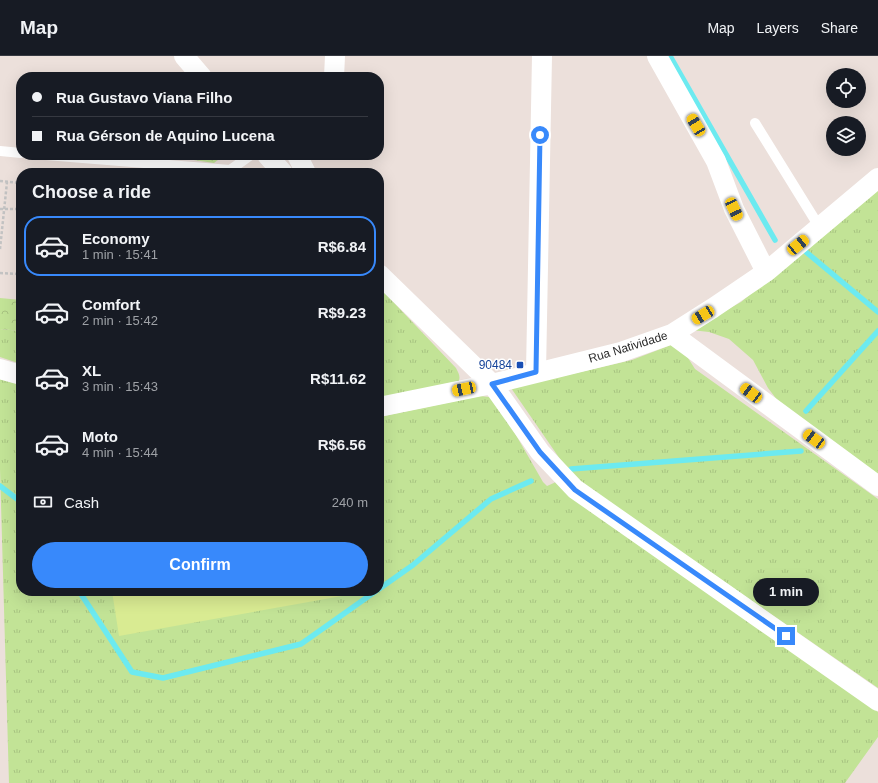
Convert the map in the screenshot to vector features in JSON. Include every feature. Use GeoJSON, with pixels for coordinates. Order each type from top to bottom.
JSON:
{"type":"FeatureCollection","features":[{"type":"Feature","properties":{"kind":"street"},"geometry":{"type":"LineString","coordinates":[[184,56],[198,72]]}},
{"type":"Feature","properties":{"kind":"street"},"geometry":{"type":"LineString","coordinates":[[334,72],[335,56]]}},
{"type":"Feature","properties":{"kind":"street"},"geometry":{"type":"LineString","coordinates":[[536,372],[542,56]]}},
{"type":"Feature","properties":{"kind":"street"},"geometry":{"type":"LineString","coordinates":[[657,56],[716,161],[734,209],[766,272]]}},
{"type":"Feature","properties":{"kind":"street","name":"Rua Natividade"},"geometry":{"type":"LineString","coordinates":[[384,406],[492,384],[621,352],[672,334],[766,272],[878,178]]}},
{"type":"Feature","properties":{"kind":"street"},"geometry":{"type":"LineString","coordinates":[[384,279],[492,384],[540,452],[575,490],[878,701]]}},
{"type":"Feature","properties":{"kind":"street"},"geometry":{"type":"LineString","coordinates":[[672,334],[878,486]]}},
{"type":"Feature","properties":{"kind":"street"},"geometry":{"type":"LineString","coordinates":[[0,369],[16,374]]}},
{"type":"Feature","properties":{"kind":"lane"},"geometry":{"type":"LineString","coordinates":[[755,123],[820,228]]}},
{"type":"Feature","properties":{"kind":"lane"},"geometry":{"type":"LineString","coordinates":[[0,151],[16,153]]}},
{"type":"Feature","properties":{"kind":"lane"},"geometry":{"type":"LineString","coordinates":[[107,160],[205,168]]}},
{"type":"Feature","properties":{"kind":"lane"},"geometry":{"type":"LineString","coordinates":[[233,168],[245,160]]}},
{"type":"Feature","properties":{"kind":"path"},"geometry":{"type":"LineString","coordinates":[[0,181],[16,183]]}},
{"type":"Feature","properties":{"kind":"path"},"geometry":{"type":"LineString","coordinates":[[0,249],[7,182]]}},
{"type":"Feature","properties":{"kind":"path"},"geometry":{"type":"LineString","coordinates":[[0,209],[16,209]]}},
{"type":"Feature","properties":{"kind":"path"},"geometry":{"type":"LineString","coordinates":[[0,273],[16,274]]}},
{"type":"Feature","properties":{"kind":"green space"},"geometry":{"type":"Polygon","coordinates":[[[194,160],[218,160],[214,163],[194,160]]]}},
{"type":"Feature","properties":{"kind":"green space"},"geometry":{"type":"Polygon","coordinates":[[[878,187],[878,475],[781,405],[768,388],[753,360],[729,339],[709,332],[691,330],[741,302],[878,187]]]}},
{"type":"Feature","properties":{"kind":"green space"},"geometry":{"type":"Polygon","coordinates":[[[384,292],[456,368],[459,374],[458,383],[384,398],[384,292]]]}},
{"type":"Feature","properties":{"kind":"green space"},"geometry":{"type":"Polygon","coordinates":[[[0,298],[16,300],[16,331],[0,329],[0,298]]]}},
{"type":"Feature","properties":{"kind":"green space"},"geometry":{"type":"Polygon","coordinates":[[[0,329],[16,331],[16,362],[0,357],[0,329]]]}},
{"type":"Feature","properties":{"kind":"green space"},"geometry":{"type":"Polygon","coordinates":[[[671,345],[683,350],[695,369],[878,499],[878,688],[577,480],[560,459],[511,388],[632,360],[671,345]]]}},
{"type":"Feature","properties":{"kind":"green space"},"geometry":{"type":"Polygon","coordinates":[[[0,379],[16,384],[16,596],[384,596],[384,416],[480,396],[489,397],[498,404],[543,482],[547,486],[556,482],[878,712],[878,737],[845,783],[9,783],[0,469],[0,379]]]}},
{"type":"Feature","properties":{"kind":"green space"},"geometry":{"type":"Polygon","coordinates":[[[113,596],[342,596],[119,636],[113,596]]]}},
{"type":"Feature","properties":{"kind":"waterway"},"geometry":{"type":"LineString","coordinates":[[670,56],[775,240]]}},
{"type":"Feature","properties":{"kind":"waterway"},"geometry":{"type":"LineString","coordinates":[[806,252],[878,312]]}},
{"type":"Feature","properties":{"kind":"waterway"},"geometry":{"type":"LineString","coordinates":[[806,411],[878,331]]}},
{"type":"Feature","properties":{"kind":"waterway"},"geometry":{"type":"LineString","coordinates":[[571,469],[801,451]]}},
{"type":"Feature","properties":{"kind":"waterway"},"geometry":{"type":"LineString","coordinates":[[384,585],[413,565],[491,499],[531,481]]}},
{"type":"Feature","properties":{"kind":"waterway"},"geometry":{"type":"LineString","coordinates":[[0,486],[16,498]]}},
{"type":"Feature","properties":{"kind":"waterway"},"geometry":{"type":"LineString","coordinates":[[82,596],[132,672],[163,678],[301,644],[369,596]]}},
{"type":"Feature","properties":{"kind":"place","name":"90484"},"geometry":{"type":"Point","coordinates":[520,365]}},
{"type":"Feature","properties":{"kind":"route"},"geometry":{"type":"LineString","coordinates":[[540,135],[536,372],[492,384],[540,452],[575,490],[786,636]]}}]}
